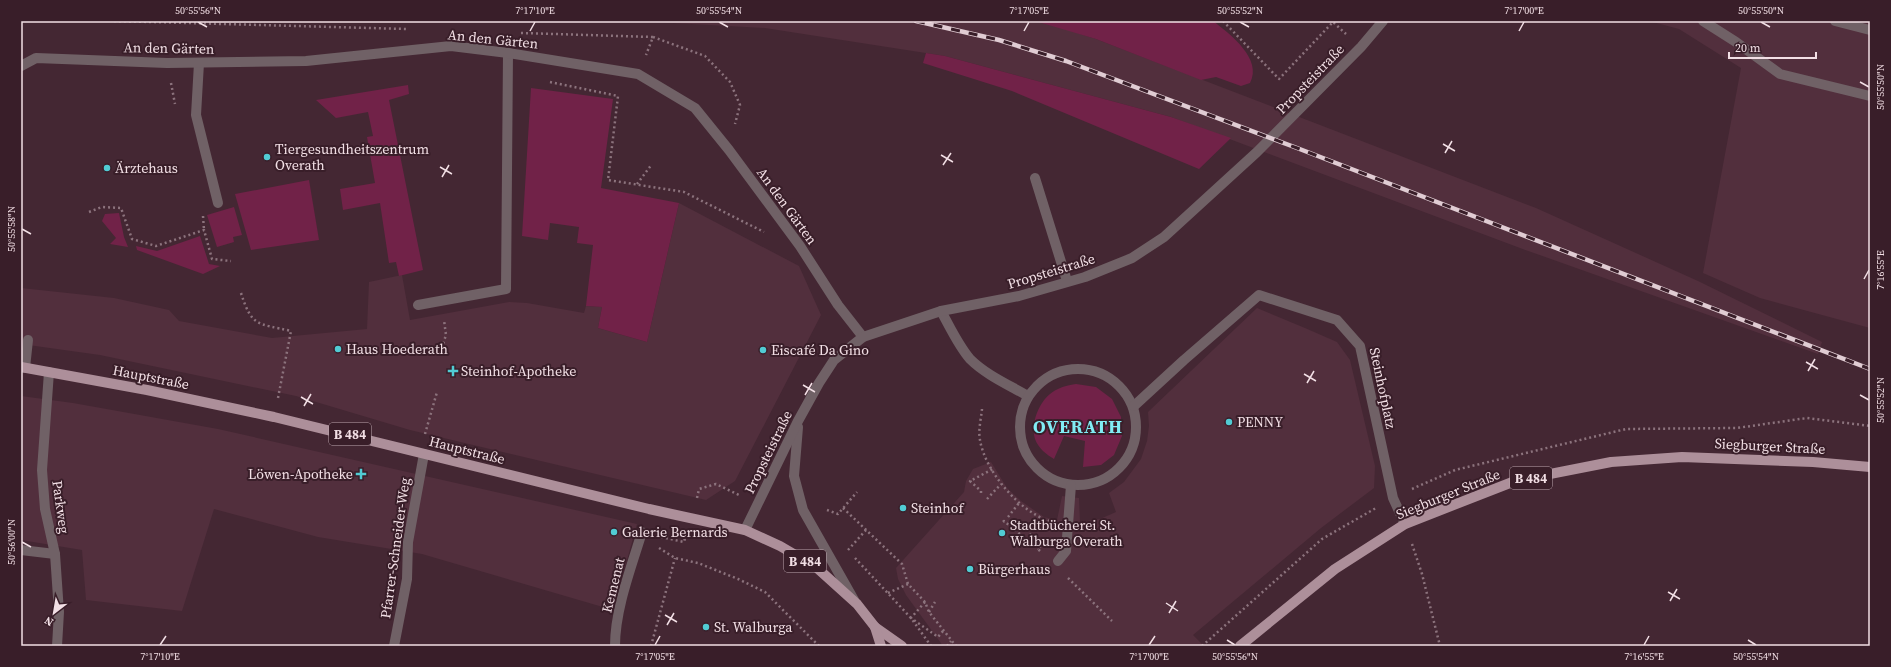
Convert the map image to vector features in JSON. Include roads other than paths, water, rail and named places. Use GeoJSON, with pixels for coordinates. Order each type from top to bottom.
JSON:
{"type":"FeatureCollection","features":[{"type":"Feature","properties":{"kind":"main road","name":"Hauptstraße"},"geometry":{"type":"LineString","coordinates":[[23,367],[147,390],[350,434],[421,454],[649,509],[745,530],[780,546],[816,567],[857,604],[875,626],[902,646]]}},
{"type":"Feature","properties":{"kind":"main road","name":"Siegburger Straße"},"geometry":{"type":"LineString","coordinates":[[1240,646],[1335,569],[1405,524],[1515,481],[1611,462],[1682,457],[1813,462],[1870,467]]}},
{"type":"Feature","properties":{"kind":"main road","name":"Hauptstraße"},"geometry":{"type":"LineString","coordinates":[[875,626],[881,646]]}},
{"type":"Feature","properties":{"kind":"street","name":"Propsteistraße"},"geometry":{"type":"LineString","coordinates":[[745,530],[798,421],[819,383],[834,360],[863,337],[941,311],[1019,296],[1085,277],[1132,258],[1164,237],[1303,107],[1361,47],[1383,21]]}},
{"type":"Feature","properties":{"kind":"street"},"geometry":{"type":"LineString","coordinates":[[1703,21],[1736,42],[1780,74],[1870,96]]}},
{"type":"Feature","properties":{"kind":"street"},"geometry":{"type":"LineString","coordinates":[[1835,21],[1870,30]]}},
{"type":"Feature","properties":{"kind":"street","name":"An den Gärten"},"geometry":{"type":"LineString","coordinates":[[21,66],[36,58],[167,63],[306,61],[451,46],[508,53],[638,74],[694,108],[729,150],[800,246],[838,305],[863,337]]}},
{"type":"Feature","properties":{"kind":"street"},"geometry":{"type":"LineString","coordinates":[[418,305],[506,289],[508,53]]}},
{"type":"Feature","properties":{"kind":"street"},"geometry":{"type":"LineString","coordinates":[[199,63],[196,115],[218,203]]}},
{"type":"Feature","properties":{"kind":"street"},"geometry":{"type":"LineString","coordinates":[[1035,178],[1067,281]]}},
{"type":"Feature","properties":{"kind":"street","name":"Steinhofplatz"},"geometry":{"type":"LineString","coordinates":[[1134,406],[1259,295],[1337,320],[1360,346],[1392,498],[1405,524]]}},
{"type":"Feature","properties":{"kind":"street"},"geometry":{"type":"LineString","coordinates":[[941,311],[960,344],[971,359],[994,376],[1028,396]]}},
{"type":"Feature","properties":{"kind":"street"},"geometry":{"type":"LineString","coordinates":[[23,367],[28,340]]}},
{"type":"Feature","properties":{"kind":"street"},"geometry":{"type":"LineString","coordinates":[[1074,368],[1093,370],[1110,377],[1124,390],[1134,406],[1137,423],[1136,440],[1129,456],[1119,470],[1105,479],[1094,483],[1071,485],[1056,481],[1042,472],[1031,461],[1023,447],[1020,432],[1021,416],[1028,396],[1040,382],[1056,372],[1074,368]]}},
{"type":"Feature","properties":{"kind":"street","name":"Parkweg"},"geometry":{"type":"LineString","coordinates":[[49,372],[42,470],[45,510],[55,554],[59,612],[57,646]]}},
{"type":"Feature","properties":{"kind":"street"},"geometry":{"type":"LineString","coordinates":[[798,421],[794,476],[803,510],[857,604]]}},
{"type":"Feature","properties":{"kind":"street","name":"Pfarrer-Schneider-Weg"},"geometry":{"type":"LineString","coordinates":[[394,646],[407,579],[408,542],[421,454]]}},
{"type":"Feature","properties":{"kind":"street"},"geometry":{"type":"LineString","coordinates":[[1058,561],[1066,551],[1071,485]]}},
{"type":"Feature","properties":{"kind":"street","name":"Kemenat"},"geometry":{"type":"LineString","coordinates":[[614,646],[624,590],[642,532]]}},
{"type":"Feature","properties":{"kind":"street"},"geometry":{"type":"LineString","coordinates":[[21,550],[55,554]]}},
{"type":"Feature","properties":{"kind":"railway"},"geometry":{"type":"LineString","coordinates":[[916,21],[999,40],[1066,61],[1297,148],[1870,369]]}},
{"type":"Feature","properties":{"kind":"place","name":"Tiergesundheitszentrum Overath"},"geometry":{"type":"Point","coordinates":[267,157]}},
{"type":"Feature","properties":{"kind":"place","name":"Ärztehaus"},"geometry":{"type":"Point","coordinates":[107,168]}},
{"type":"Feature","properties":{"kind":"place","name":"Haus Hoederath"},"geometry":{"type":"Point","coordinates":[338,349]}},
{"type":"Feature","properties":{"kind":"place","name":"Eiscafé Da Gino"},"geometry":{"type":"Point","coordinates":[763,350]}},
{"type":"Feature","properties":{"kind":"place","name":"Steinhof-Apotheke"},"geometry":{"type":"Point","coordinates":[453,371]}},
{"type":"Feature","properties":{"kind":"place","name":"PENNY"},"geometry":{"type":"Point","coordinates":[1229,422]}},
{"type":"Feature","properties":{"kind":"place","name":"Löwen-Apotheke"},"geometry":{"type":"Point","coordinates":[361,474]}},
{"type":"Feature","properties":{"kind":"place","name":"Steinhof"},"geometry":{"type":"Point","coordinates":[903,508]}},
{"type":"Feature","properties":{"kind":"place","name":"Galerie Bernards"},"geometry":{"type":"Point","coordinates":[614,532]}},
{"type":"Feature","properties":{"kind":"place","name":"Stadtbücherei St. Walburga Overath"},"geometry":{"type":"Point","coordinates":[1002,533]}},
{"type":"Feature","properties":{"kind":"place","name":"Bürgerhaus"},"geometry":{"type":"Point","coordinates":[970,569]}},
{"type":"Feature","properties":{"kind":"place","name":"St. Walburga"},"geometry":{"type":"Point","coordinates":[706,627]}},
{"type":"Feature","properties":{"kind":"district","name":"OVERATH"},"geometry":{"type":"Point","coordinates":[1078,426]}}]}
